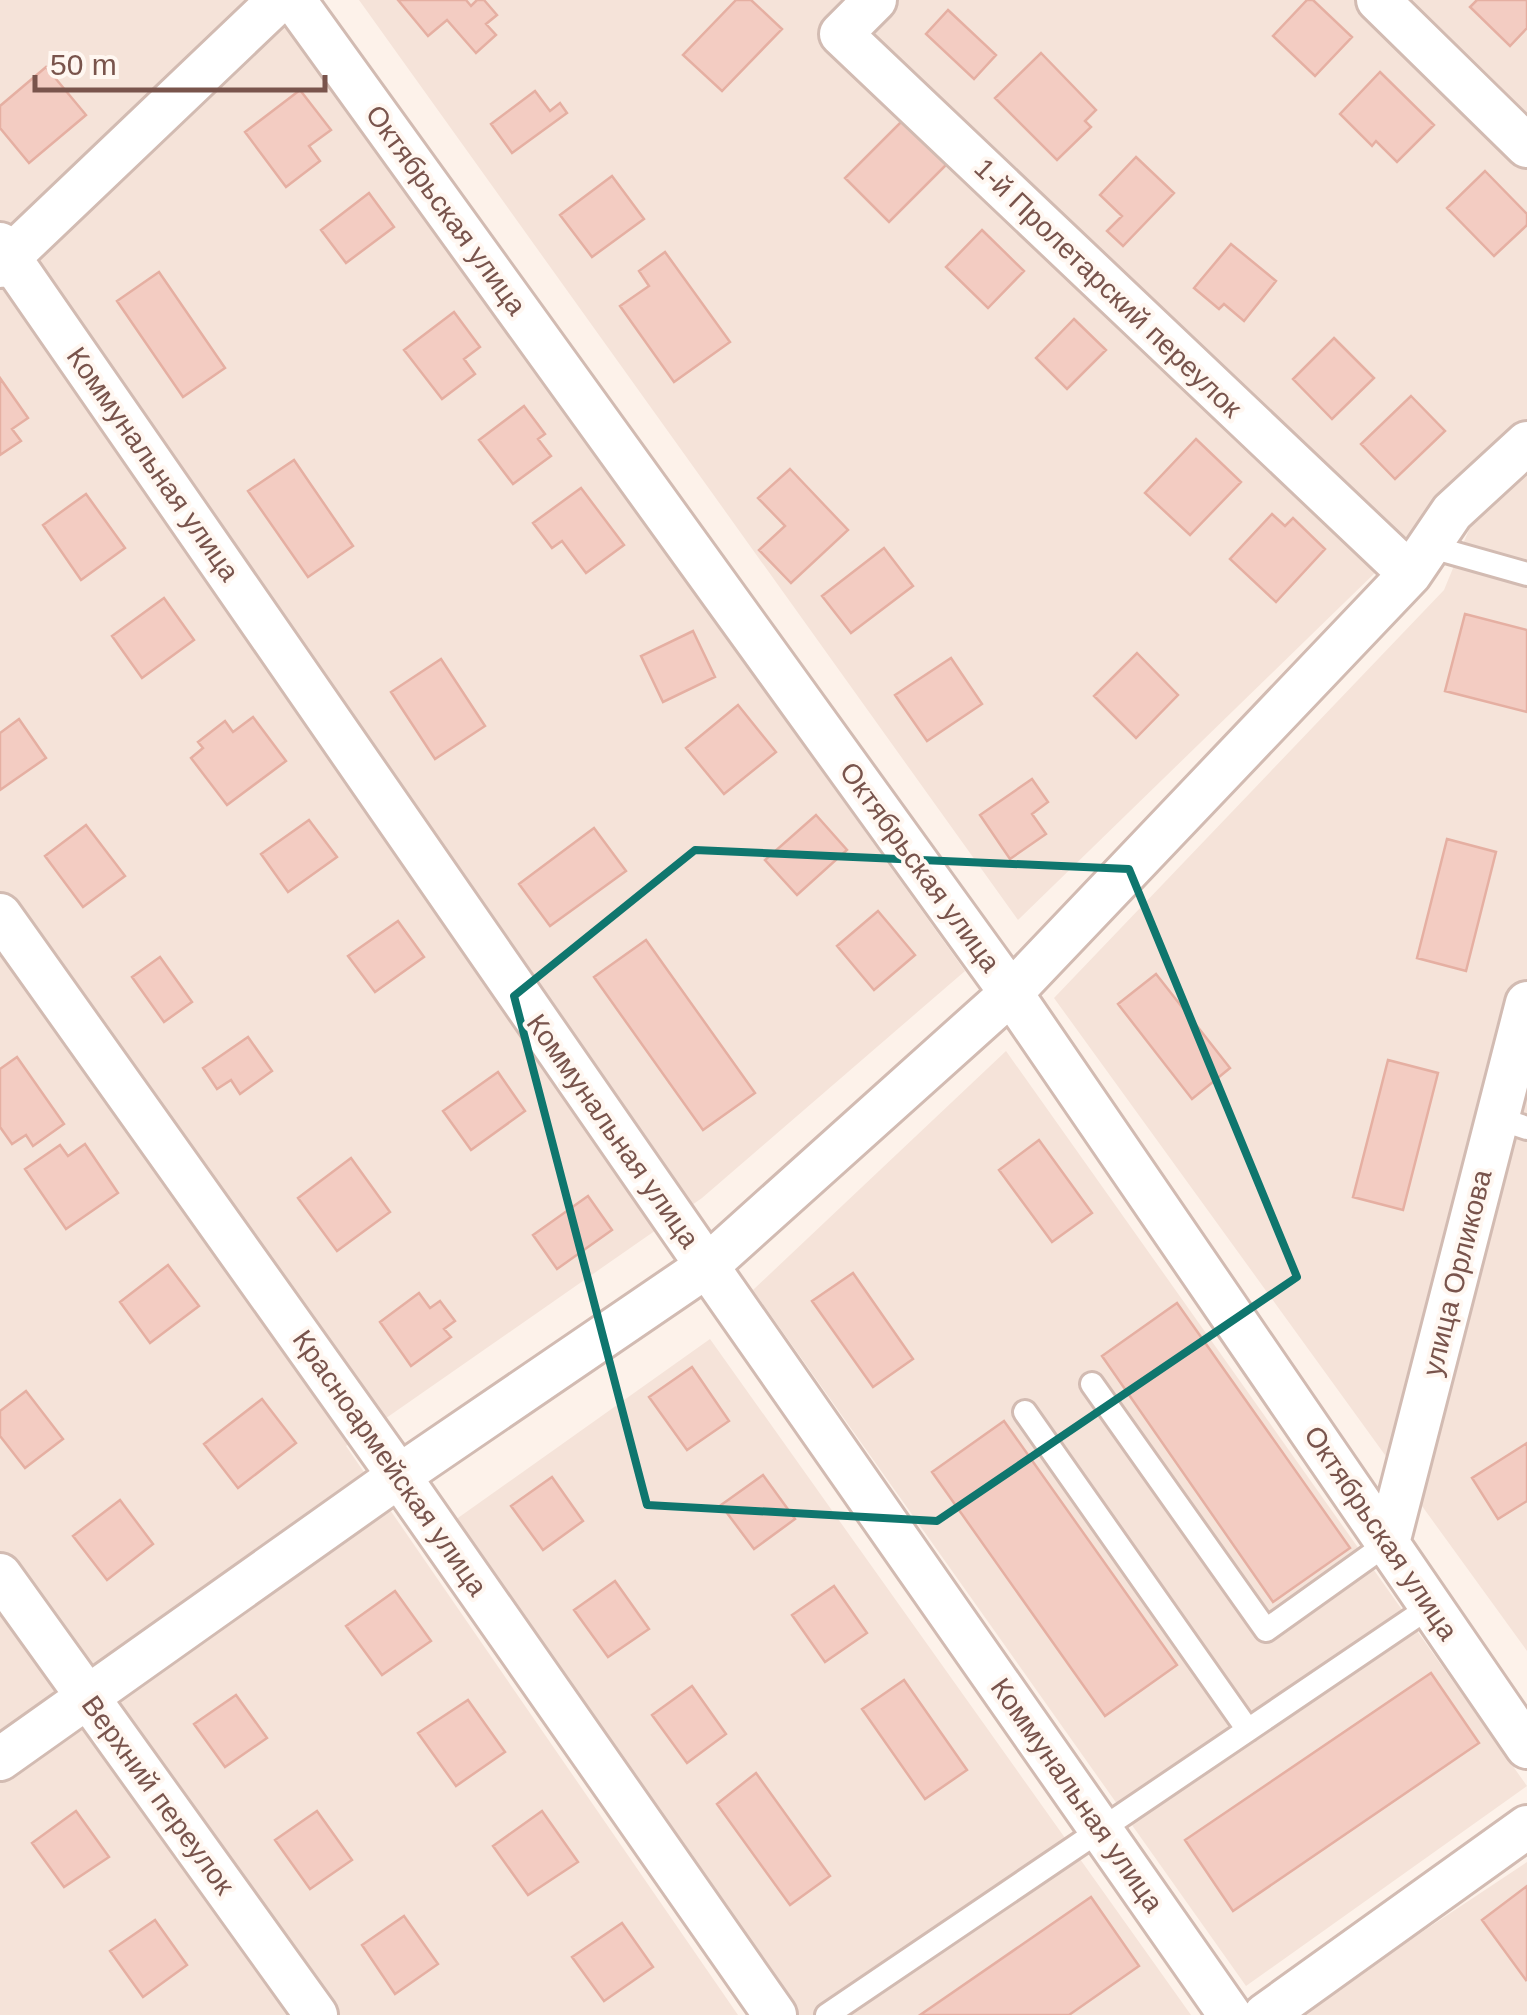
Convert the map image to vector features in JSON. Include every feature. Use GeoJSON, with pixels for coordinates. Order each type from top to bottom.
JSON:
{"type":"FeatureCollection","features":[{"type":"Feature","properties":{"kind":"street"},"geometry":{"type":"LineString","coordinates":[[4,256],[279,0]]}},
{"type":"Feature","properties":{"kind":"street","name":"Октябрьская улица"},"geometry":{"type":"LineString","coordinates":[[294,0],[1011,993],[1527,1746]]}},
{"type":"Feature","properties":{"kind":"street","name":"1-й Пролетарский переулок"},"geometry":{"type":"LineString","coordinates":[[876,0],[842,34],[1419,560]]}},
{"type":"Feature","properties":{"kind":"street"},"geometry":{"type":"LineString","coordinates":[[1378,0],[1527,146]]}},
{"type":"Feature","properties":{"kind":"street","name":"Коммунальная улица"},"geometry":{"type":"LineString","coordinates":[[4,256],[1230,2015]]}},
{"type":"Feature","properties":{"kind":"street"},"geometry":{"type":"LineString","coordinates":[[0,1759],[400,1476],[706,1266],[1011,993],[1419,560],[1452,512],[1527,443]]}},
{"type":"Feature","properties":{"kind":"street","name":"Красноармейская улица"},"geometry":{"type":"LineString","coordinates":[[0,915],[400,1476],[775,2015]]}},
{"type":"Feature","properties":{"kind":"street","name":"улица Орликова"},"geometry":{"type":"LineString","coordinates":[[1388,1543],[1512,1123],[1527,1003]]}},
{"type":"Feature","properties":{"kind":"street","name":"Верхний переулок"},"geometry":{"type":"LineString","coordinates":[[0,1574],[316,2015]]}},
{"type":"Feature","properties":{"kind":"street"},"geometry":{"type":"LineString","coordinates":[[1265,2015],[1527,1826]]}},
{"type":"Feature","properties":{"kind":"lane"},"geometry":{"type":"LineString","coordinates":[[1419,560],[1527,574]]}},
{"type":"Feature","properties":{"kind":"lane"},"geometry":{"type":"LineString","coordinates":[[1092,1384],[1266,1630],[1388,1543]]}},
{"type":"Feature","properties":{"kind":"lane"},"geometry":{"type":"LineString","coordinates":[[1025,1412],[1248,1730]]}},
{"type":"Feature","properties":{"kind":"lane"},"geometry":{"type":"LineString","coordinates":[[827,2015],[1431,1606]]}},
{"type":"Feature","properties":{"kind":"highlighted area"},"geometry":{"type":"Polygon","coordinates":[[[695,850],[1129,869],[1297,1277],[937,1521],[647,1505],[514,996],[695,850]]]}},
{"type":"Feature","properties":{"kind":"shaded area"},"geometry":{"type":"Polygon","coordinates":[[[0,0],[268,0],[965,971],[702,1198],[346,1446],[738,2015],[0,2015],[0,0]]]}},
{"type":"Feature","properties":{"kind":"shaded area"},"geometry":{"type":"Polygon","coordinates":[[[359,0],[1527,0],[1527,425],[1018,920],[359,0]]]}},
{"type":"Feature","properties":{"kind":"shaded area"},"geometry":{"type":"Polygon","coordinates":[[[1527,472],[1527,1651],[1054,998],[1444,590],[1470,527],[1527,472]]]}},
{"type":"Feature","properties":{"kind":"shaded area"},"geometry":{"type":"Polygon","coordinates":[[[1006,1051],[1527,1786],[1246,1986],[753,1290],[1006,1051]]]}},
{"type":"Feature","properties":{"kind":"shaded area"},"geometry":{"type":"Polygon","coordinates":[[[710,1339],[1191,2015],[797,2015],[448,1525],[710,1339]]]}},
{"type":"Feature","properties":{"kind":"shaded area"},"geometry":{"type":"Polygon","coordinates":[[[1527,1862],[1527,2015],[1297,2015],[1527,1862]]]}},
{"type":"Feature","properties":{"kind":"building"},"geometry":{"type":"Polygon","coordinates":[[[398,0],[466,0],[471,6],[484,0],[497,15],[486,24],[496,35],[476,53],[447,20],[428,36],[398,0]]]}},
{"type":"Feature","properties":{"kind":"building"},"geometry":{"type":"Polygon","coordinates":[[[736,0],[751,0],[782,29],[722,91],[683,55],[736,0]]]}},
{"type":"Feature","properties":{"kind":"building"},"geometry":{"type":"Polygon","coordinates":[[[1307,0],[1313,0],[1352,37],[1315,76],[1273,36],[1307,0]]]}},
{"type":"Feature","properties":{"kind":"building"},"geometry":{"type":"Polygon","coordinates":[[[1477,0],[1527,0],[1527,28],[1510,46],[1470,7],[1477,0]]]}},
{"type":"Feature","properties":{"kind":"building"},"geometry":{"type":"Polygon","coordinates":[[[948,10],[996,55],[974,79],[926,34],[948,10]]]}},
{"type":"Feature","properties":{"kind":"building"},"geometry":{"type":"Polygon","coordinates":[[[1041,53],[1096,110],[1085,121],[1091,127],[1057,160],[995,98],[1041,53]]]}},
{"type":"Feature","properties":{"kind":"building"},"geometry":{"type":"Polygon","coordinates":[[[46,67],[86,115],[29,163],[0,128],[0,106],[46,67]]]}},
{"type":"Feature","properties":{"kind":"building"},"geometry":{"type":"Polygon","coordinates":[[[1380,72],[1434,125],[1397,162],[1376,141],[1372,146],[1340,114],[1380,72]]]}},
{"type":"Feature","properties":{"kind":"building"},"geometry":{"type":"Polygon","coordinates":[[[300,90],[331,130],[309,146],[320,161],[286,187],[245,132],[300,90]]]}},
{"type":"Feature","properties":{"kind":"building"},"geometry":{"type":"Polygon","coordinates":[[[535,91],[550,111],[560,103],[567,113],[512,153],[491,124],[535,91]]]}},
{"type":"Feature","properties":{"kind":"building"},"geometry":{"type":"Polygon","coordinates":[[[905,118],[949,162],[889,222],[845,178],[905,118]]]}},
{"type":"Feature","properties":{"kind":"building"},"geometry":{"type":"Polygon","coordinates":[[[1136,157],[1174,193],[1123,246],[1107,231],[1122,216],[1100,195],[1136,157]]]}},
{"type":"Feature","properties":{"kind":"building"},"geometry":{"type":"Polygon","coordinates":[[[1485,171],[1527,214],[1527,225],[1494,256],[1447,208],[1485,171]]]}},
{"type":"Feature","properties":{"kind":"building"},"geometry":{"type":"Polygon","coordinates":[[[612,176],[644,219],[592,257],[560,215],[612,176]]]}},
{"type":"Feature","properties":{"kind":"building"},"geometry":{"type":"Polygon","coordinates":[[[369,193],[394,227],[346,263],[321,230],[369,193]]]}},
{"type":"Feature","properties":{"kind":"building"},"geometry":{"type":"Polygon","coordinates":[[[982,230],[1024,271],[988,308],[946,267],[982,230]]]}},
{"type":"Feature","properties":{"kind":"building"},"geometry":{"type":"Polygon","coordinates":[[[1231,244],[1276,281],[1244,321],[1224,304],[1219,309],[1194,288],[1231,244]]]}},
{"type":"Feature","properties":{"kind":"building"},"geometry":{"type":"Polygon","coordinates":[[[665,252],[730,342],[674,382],[620,306],[649,286],[639,271],[665,252]]]}},
{"type":"Feature","properties":{"kind":"building"},"geometry":{"type":"Polygon","coordinates":[[[159,272],[225,368],[183,397],[117,301],[159,272]]]}},
{"type":"Feature","properties":{"kind":"building"},"geometry":{"type":"Polygon","coordinates":[[[454,312],[480,347],[464,359],[475,374],[442,399],[404,350],[454,312]]]}},
{"type":"Feature","properties":{"kind":"building"},"geometry":{"type":"Polygon","coordinates":[[[1074,319],[1106,350],[1067,389],[1036,358],[1074,319]]]}},
{"type":"Feature","properties":{"kind":"building"},"geometry":{"type":"Polygon","coordinates":[[[1334,338],[1374,378],[1332,419],[1293,379],[1334,338]]]}},
{"type":"Feature","properties":{"kind":"building"},"geometry":{"type":"Polygon","coordinates":[[[0,378],[28,418],[12,429],[21,441],[0,455],[0,378]]]}},
{"type":"Feature","properties":{"kind":"building"},"geometry":{"type":"Polygon","coordinates":[[[1411,396],[1445,431],[1395,479],[1361,444],[1411,396]]]}},
{"type":"Feature","properties":{"kind":"building"},"geometry":{"type":"Polygon","coordinates":[[[524,406],[545,434],[538,439],[551,456],[513,484],[479,440],[524,406]]]}},
{"type":"Feature","properties":{"kind":"building"},"geometry":{"type":"Polygon","coordinates":[[[1196,439],[1241,482],[1190,535],[1145,493],[1196,439]]]}},
{"type":"Feature","properties":{"kind":"building"},"geometry":{"type":"Polygon","coordinates":[[[294,460],[353,546],[308,577],[248,491],[294,460]]]}},
{"type":"Feature","properties":{"kind":"building"},"geometry":{"type":"Polygon","coordinates":[[[790,469],[848,530],[791,583],[759,550],[785,526],[758,498],[790,469]]]}},
{"type":"Feature","properties":{"kind":"building"},"geometry":{"type":"Polygon","coordinates":[[[581,488],[624,545],[586,573],[562,541],[552,548],[533,523],[581,488]]]}},
{"type":"Feature","properties":{"kind":"building"},"geometry":{"type":"Polygon","coordinates":[[[86,494],[125,548],[81,580],[43,525],[86,494]]]}},
{"type":"Feature","properties":{"kind":"building"},"geometry":{"type":"Polygon","coordinates":[[[1272,514],[1285,526],[1293,518],[1325,549],[1276,602],[1230,559],[1272,514]]]}},
{"type":"Feature","properties":{"kind":"building"},"geometry":{"type":"Polygon","coordinates":[[[884,548],[913,586],[851,633],[822,596],[884,548]]]}},
{"type":"Feature","properties":{"kind":"building"},"geometry":{"type":"Polygon","coordinates":[[[164,598],[194,640],[142,678],[112,636],[164,598]]]}},
{"type":"Feature","properties":{"kind":"building"},"geometry":{"type":"Polygon","coordinates":[[[1465,614],[1527,630],[1527,712],[1445,691],[1465,614]]]}},
{"type":"Feature","properties":{"kind":"building"},"geometry":{"type":"Polygon","coordinates":[[[693,631],[715,677],[663,702],[641,656],[693,631]]]}},
{"type":"Feature","properties":{"kind":"building"},"geometry":{"type":"Polygon","coordinates":[[[1137,653],[1178,695],[1136,738],[1094,696],[1137,653]]]}},
{"type":"Feature","properties":{"kind":"building"},"geometry":{"type":"Polygon","coordinates":[[[951,658],[982,704],[927,741],[895,695],[951,658]]]}},
{"type":"Feature","properties":{"kind":"building"},"geometry":{"type":"Polygon","coordinates":[[[441,659],[485,726],[435,759],[391,692],[441,659]]]}},
{"type":"Feature","properties":{"kind":"building"},"geometry":{"type":"Polygon","coordinates":[[[738,705],[776,752],[724,794],[686,748],[738,705]]]}},
{"type":"Feature","properties":{"kind":"building"},"geometry":{"type":"Polygon","coordinates":[[[253,717],[286,761],[227,805],[191,758],[203,748],[198,742],[225,721],[233,732],[253,717]]]}},
{"type":"Feature","properties":{"kind":"building"},"geometry":{"type":"Polygon","coordinates":[[[19,719],[46,758],[0,790],[0,733],[19,719]]]}},
{"type":"Feature","properties":{"kind":"building"},"geometry":{"type":"Polygon","coordinates":[[[1032,779],[1048,802],[1032,814],[1046,834],[1010,859],[980,815],[1032,779]]]}},
{"type":"Feature","properties":{"kind":"building"},"geometry":{"type":"Polygon","coordinates":[[[816,815],[847,850],[797,895],[765,860],[816,815]]]}},
{"type":"Feature","properties":{"kind":"building"},"geometry":{"type":"Polygon","coordinates":[[[309,820],[337,857],[288,892],[261,854],[309,820]]]}},
{"type":"Feature","properties":{"kind":"building"},"geometry":{"type":"Polygon","coordinates":[[[86,825],[125,876],[83,907],[45,856],[86,825]]]}},
{"type":"Feature","properties":{"kind":"building"},"geometry":{"type":"Polygon","coordinates":[[[594,828],[626,871],[550,926],[519,884],[594,828]]]}},
{"type":"Feature","properties":{"kind":"building"},"geometry":{"type":"Polygon","coordinates":[[[1447,839],[1496,852],[1466,971],[1417,958],[1447,839]]]}},
{"type":"Feature","properties":{"kind":"building"},"geometry":{"type":"Polygon","coordinates":[[[878,911],[915,955],[874,990],[837,946],[878,911]]]}},
{"type":"Feature","properties":{"kind":"building"},"geometry":{"type":"Polygon","coordinates":[[[398,921],[424,957],[375,992],[348,956],[398,921]]]}},
{"type":"Feature","properties":{"kind":"building"},"geometry":{"type":"Polygon","coordinates":[[[646,940],[755,1093],[703,1130],[594,977],[646,940]]]}},
{"type":"Feature","properties":{"kind":"building"},"geometry":{"type":"Polygon","coordinates":[[[160,957],[192,1002],[164,1022],[132,977],[160,957]]]}},
{"type":"Feature","properties":{"kind":"building"},"geometry":{"type":"Polygon","coordinates":[[[1156,974],[1230,1068],[1192,1099],[1118,1004],[1156,974]]]}},
{"type":"Feature","properties":{"kind":"building"},"geometry":{"type":"Polygon","coordinates":[[[248,1037],[272,1071],[240,1094],[231,1080],[217,1089],[203,1068],[248,1037]]]}},
{"type":"Feature","properties":{"kind":"building"},"geometry":{"type":"Polygon","coordinates":[[[17,1057],[64,1124],[33,1146],[26,1135],[12,1144],[0,1127],[0,1069],[17,1057]]]}},
{"type":"Feature","properties":{"kind":"building"},"geometry":{"type":"Polygon","coordinates":[[[1388,1060],[1438,1073],[1403,1210],[1353,1197],[1388,1060]]]}},
{"type":"Feature","properties":{"kind":"building"},"geometry":{"type":"Polygon","coordinates":[[[498,1072],[525,1111],[471,1150],[443,1111],[498,1072]]]}},
{"type":"Feature","properties":{"kind":"building"},"geometry":{"type":"Polygon","coordinates":[[[1039,1140],[1092,1213],[1052,1242],[999,1170],[1039,1140]]]}},
{"type":"Feature","properties":{"kind":"building"},"geometry":{"type":"Polygon","coordinates":[[[85,1144],[118,1193],[66,1229],[25,1169],[60,1145],[68,1156],[85,1144]]]}},
{"type":"Feature","properties":{"kind":"building"},"geometry":{"type":"Polygon","coordinates":[[[351,1158],[390,1212],[337,1251],[298,1198],[351,1158]]]}},
{"type":"Feature","properties":{"kind":"building"},"geometry":{"type":"Polygon","coordinates":[[[588,1196],[612,1230],[557,1269],[533,1235],[588,1196]]]}},
{"type":"Feature","properties":{"kind":"building"},"geometry":{"type":"Polygon","coordinates":[[[168,1265],[199,1306],[150,1343],[120,1302],[168,1265]]]}},
{"type":"Feature","properties":{"kind":"building"},"geometry":{"type":"Polygon","coordinates":[[[853,1273],[913,1359],[873,1387],[812,1301],[853,1273]]]}},
{"type":"Feature","properties":{"kind":"building"},"geometry":{"type":"Polygon","coordinates":[[[419,1293],[430,1308],[440,1301],[455,1321],[444,1329],[451,1337],[411,1366],[380,1322],[419,1293]]]}},
{"type":"Feature","properties":{"kind":"building"},"geometry":{"type":"Polygon","coordinates":[[[1177,1303],[1350,1548],[1273,1602],[1102,1356],[1177,1303]]]}},
{"type":"Feature","properties":{"kind":"building"},"geometry":{"type":"Polygon","coordinates":[[[692,1367],[729,1421],[687,1450],[649,1397],[692,1367]]]}},
{"type":"Feature","properties":{"kind":"building"},"geometry":{"type":"Polygon","coordinates":[[[26,1391],[63,1439],[25,1468],[0,1436],[0,1411],[26,1391]]]}},
{"type":"Feature","properties":{"kind":"building"},"geometry":{"type":"Polygon","coordinates":[[[262,1399],[296,1443],[238,1488],[204,1444],[262,1399]]]}},
{"type":"Feature","properties":{"kind":"building"},"geometry":{"type":"Polygon","coordinates":[[[1004,1421],[1177,1665],[1105,1716],[932,1472],[1004,1421]]]}},
{"type":"Feature","properties":{"kind":"building"},"geometry":{"type":"Polygon","coordinates":[[[1527,1443],[1527,1501],[1498,1519],[1472,1478],[1527,1443]]]}},
{"type":"Feature","properties":{"kind":"building"},"geometry":{"type":"Polygon","coordinates":[[[763,1475],[795,1519],[754,1549],[721,1505],[763,1475]]]}},
{"type":"Feature","properties":{"kind":"building"},"geometry":{"type":"Polygon","coordinates":[[[552,1477],[583,1521],[543,1550],[511,1506],[552,1477]]]}},
{"type":"Feature","properties":{"kind":"building"},"geometry":{"type":"Polygon","coordinates":[[[120,1500],[153,1544],[107,1580],[73,1536],[120,1500]]]}},
{"type":"Feature","properties":{"kind":"building"},"geometry":{"type":"Polygon","coordinates":[[[615,1581],[649,1629],[608,1657],[574,1610],[615,1581]]]}},
{"type":"Feature","properties":{"kind":"building"},"geometry":{"type":"Polygon","coordinates":[[[834,1586],[867,1633],[825,1662],[792,1615],[834,1586]]]}},
{"type":"Feature","properties":{"kind":"building"},"geometry":{"type":"Polygon","coordinates":[[[395,1591],[431,1641],[382,1675],[346,1626],[395,1591]]]}},
{"type":"Feature","properties":{"kind":"building"},"geometry":{"type":"Polygon","coordinates":[[[1431,1673],[1479,1743],[1233,1911],[1185,1840],[1431,1673]]]}},
{"type":"Feature","properties":{"kind":"building"},"geometry":{"type":"Polygon","coordinates":[[[904,1680],[967,1770],[925,1799],[862,1709],[904,1680]]]}},
{"type":"Feature","properties":{"kind":"building"},"geometry":{"type":"Polygon","coordinates":[[[692,1686],[726,1734],[687,1763],[652,1715],[692,1686]]]}},
{"type":"Feature","properties":{"kind":"building"},"geometry":{"type":"Polygon","coordinates":[[[236,1695],[267,1738],[225,1767],[194,1724],[236,1695]]]}},
{"type":"Feature","properties":{"kind":"building"},"geometry":{"type":"Polygon","coordinates":[[[468,1700],[505,1752],[456,1786],[418,1733],[468,1700]]]}},
{"type":"Feature","properties":{"kind":"building"},"geometry":{"type":"Polygon","coordinates":[[[756,1773],[830,1876],[790,1905],[717,1804],[756,1773]]]}},
{"type":"Feature","properties":{"kind":"building"},"geometry":{"type":"Polygon","coordinates":[[[76,1811],[109,1857],[64,1887],[32,1843],[76,1811]]]}},
{"type":"Feature","properties":{"kind":"building"},"geometry":{"type":"Polygon","coordinates":[[[317,1811],[352,1860],[310,1889],[275,1840],[317,1811]]]}},
{"type":"Feature","properties":{"kind":"building"},"geometry":{"type":"Polygon","coordinates":[[[542,1811],[578,1862],[528,1895],[493,1846],[542,1811]]]}},
{"type":"Feature","properties":{"kind":"building"},"geometry":{"type":"Polygon","coordinates":[[[1527,1886],[1527,1979],[1526,1980],[1482,1920],[1527,1886]]]}},
{"type":"Feature","properties":{"kind":"building"},"geometry":{"type":"Polygon","coordinates":[[[1091,1897],[1139,1966],[1069,2015],[920,2015],[1091,1897]]]}},
{"type":"Feature","properties":{"kind":"building"},"geometry":{"type":"Polygon","coordinates":[[[404,1916],[438,1964],[395,1994],[362,1945],[404,1916]]]}},
{"type":"Feature","properties":{"kind":"building"},"geometry":{"type":"Polygon","coordinates":[[[155,1920],[187,1965],[143,1997],[110,1951],[155,1920]]]}},
{"type":"Feature","properties":{"kind":"building"},"geometry":{"type":"Polygon","coordinates":[[[622,1923],[653,1967],[604,2001],[572,1957],[622,1923]]]}}]}
